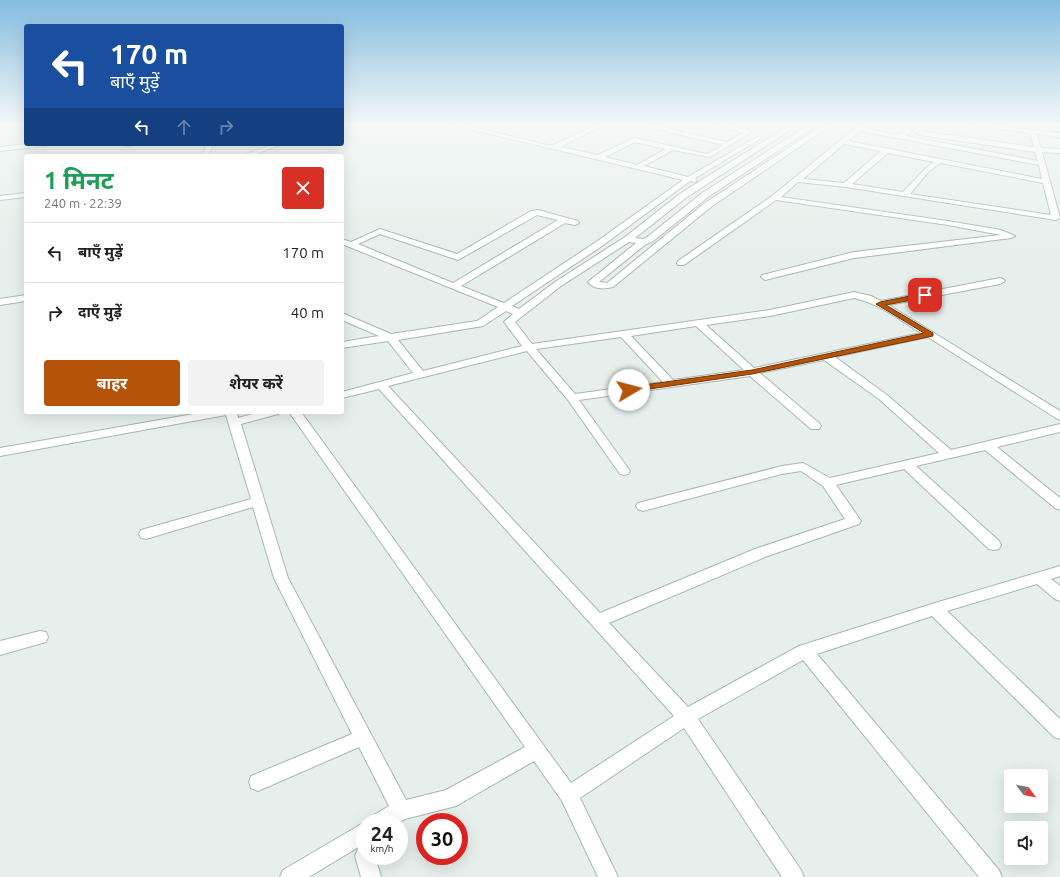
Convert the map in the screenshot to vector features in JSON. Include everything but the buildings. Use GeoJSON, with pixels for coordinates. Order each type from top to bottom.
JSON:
{"type":"FeatureCollection","features":[{"type":"Feature","properties":{"kind":"street"},"geometry":{"type":"LineString","coordinates":[[634,166],[703,183]]}},
{"type":"Feature","properties":{"kind":"street"},"geometry":{"type":"LineString","coordinates":[[344,346],[480,324],[599,244],[689,179],[711,166]]}},
{"type":"Feature","properties":{"kind":"street"},"geometry":{"type":"LineString","coordinates":[[624,471],[572,398],[509,322],[558,284],[628,239],[684,195],[730,166]]}},
{"type":"Feature","properties":{"kind":"street"},"geometry":{"type":"LineString","coordinates":[[750,166],[705,195],[649,240],[643,242],[593,282],[595,285],[610,285],[708,205],[767,166]]}},
{"type":"Feature","properties":{"kind":"street"},"geometry":{"type":"LineString","coordinates":[[681,263],[774,198],[813,166]]}},
{"type":"Feature","properties":{"kind":"street"},"geometry":{"type":"LineString","coordinates":[[846,186],[868,166]]}},
{"type":"Feature","properties":{"kind":"street"},"geometry":{"type":"LineString","coordinates":[[905,195],[927,170],[933,166]]}},
{"type":"Feature","properties":{"kind":"street"},"geometry":{"type":"LineString","coordinates":[[965,166],[1047,182]]}},
{"type":"Feature","properties":{"kind":"street"},"geometry":{"type":"LineString","coordinates":[[796,180],[846,186],[1056,218],[1043,166]]}},
{"type":"Feature","properties":{"kind":"street"},"geometry":{"type":"LineString","coordinates":[[0,198],[24,195]]}},
{"type":"Feature","properties":{"kind":"street"},"geometry":{"type":"LineString","coordinates":[[765,277],[854,255],[1011,236],[1001,232],[948,223],[774,198]]}},
{"type":"Feature","properties":{"kind":"street"},"geometry":{"type":"LineString","coordinates":[[352,244],[380,232],[458,257],[534,213],[538,212],[575,223]]}},
{"type":"Feature","properties":{"kind":"street"},"geometry":{"type":"LineString","coordinates":[[454,286],[564,220]]}},
{"type":"Feature","properties":{"kind":"street"},"geometry":{"type":"LineString","coordinates":[[628,239],[643,242]]}},
{"type":"Feature","properties":{"kind":"street"},"geometry":{"type":"LineString","coordinates":[[344,242],[520,313]]}},
{"type":"Feature","properties":{"kind":"street"},"geometry":{"type":"LineString","coordinates":[[880,304],[1000,282]]}},
{"type":"Feature","properties":{"kind":"street"},"geometry":{"type":"LineString","coordinates":[[344,393],[529,347],[770,313],[854,295],[861,296],[880,304],[1060,416]]}},
{"type":"Feature","properties":{"kind":"street"},"geometry":{"type":"LineString","coordinates":[[0,302],[24,298]]}},
{"type":"Feature","properties":{"kind":"street"},"geometry":{"type":"LineString","coordinates":[[344,317],[391,338],[420,375]]}},
{"type":"Feature","properties":{"kind":"street"},"geometry":{"type":"LineString","coordinates":[[698,323],[814,426]]}},
{"type":"Feature","properties":{"kind":"street"},"geometry":{"type":"LineString","coordinates":[[623,333],[671,384]]}},
{"type":"Feature","properties":{"kind":"street"},"geometry":{"type":"LineString","coordinates":[[572,398],[752,372],[930,334]]}},
{"type":"Feature","properties":{"kind":"street"},"geometry":{"type":"LineString","coordinates":[[826,356],[882,397],[949,455]]}},
{"type":"Feature","properties":{"kind":"street"},"geometry":{"type":"LineString","coordinates":[[381,384],[686,717],[794,877]]}},
{"type":"Feature","properties":{"kind":"street"},"geometry":{"type":"LineString","coordinates":[[1048,408],[1060,404]]}},
{"type":"Feature","properties":{"kind":"street"},"geometry":{"type":"LineString","coordinates":[[0,452],[230,415],[245,414]]}},
{"type":"Feature","properties":{"kind":"street"},"geometry":{"type":"LineString","coordinates":[[296,414],[569,795],[608,877]]}},
{"type":"Feature","properties":{"kind":"street"},"geometry":{"type":"LineString","coordinates":[[230,415],[259,502],[281,578],[401,810]]}},
{"type":"Feature","properties":{"kind":"street"},"geometry":{"type":"LineString","coordinates":[[828,483],[1060,428]]}},
{"type":"Feature","properties":{"kind":"street"},"geometry":{"type":"LineString","coordinates":[[988,445],[1060,505]]}},
{"type":"Feature","properties":{"kind":"street"},"geometry":{"type":"LineString","coordinates":[[907,465],[994,545]]}},
{"type":"Feature","properties":{"kind":"street"},"geometry":{"type":"LineString","coordinates":[[598,621],[760,553],[854,521],[828,483],[803,467],[782,470],[643,506]]}},
{"type":"Feature","properties":{"kind":"street"},"geometry":{"type":"LineString","coordinates":[[146,534],[259,502]]}},
{"type":"Feature","properties":{"kind":"street"},"geometry":{"type":"LineString","coordinates":[[569,795],[686,717],[805,651],[1060,571]]}},
{"type":"Feature","properties":{"kind":"street"},"geometry":{"type":"LineString","coordinates":[[1039,577],[1060,595]]}},
{"type":"Feature","properties":{"kind":"street"},"geometry":{"type":"LineString","coordinates":[[935,609],[1060,731]]}},
{"type":"Feature","properties":{"kind":"street"},"geometry":{"type":"LineString","coordinates":[[0,648],[40,637]]}},
{"type":"Feature","properties":{"kind":"street"},"geometry":{"type":"LineString","coordinates":[[805,651],[992,877]]}},
{"type":"Feature","properties":{"kind":"street"},"geometry":{"type":"LineString","coordinates":[[258,782],[364,737]]}},
{"type":"Feature","properties":{"kind":"street"},"geometry":{"type":"LineString","coordinates":[[396,813],[401,810],[449,799],[537,750]]}},
{"type":"Feature","properties":{"kind":"street"},"geometry":{"type":"LineString","coordinates":[[290,877],[356,838]]}},
{"type":"Feature","properties":{"kind":"street"},"geometry":{"type":"LineString","coordinates":[[368,865],[371,877]]}},
{"type":"Feature","properties":{"kind":"route"},"geometry":{"type":"LineString","coordinates":[[629,390],[752,372],[930,334],[880,304],[925,295]]}}]}
